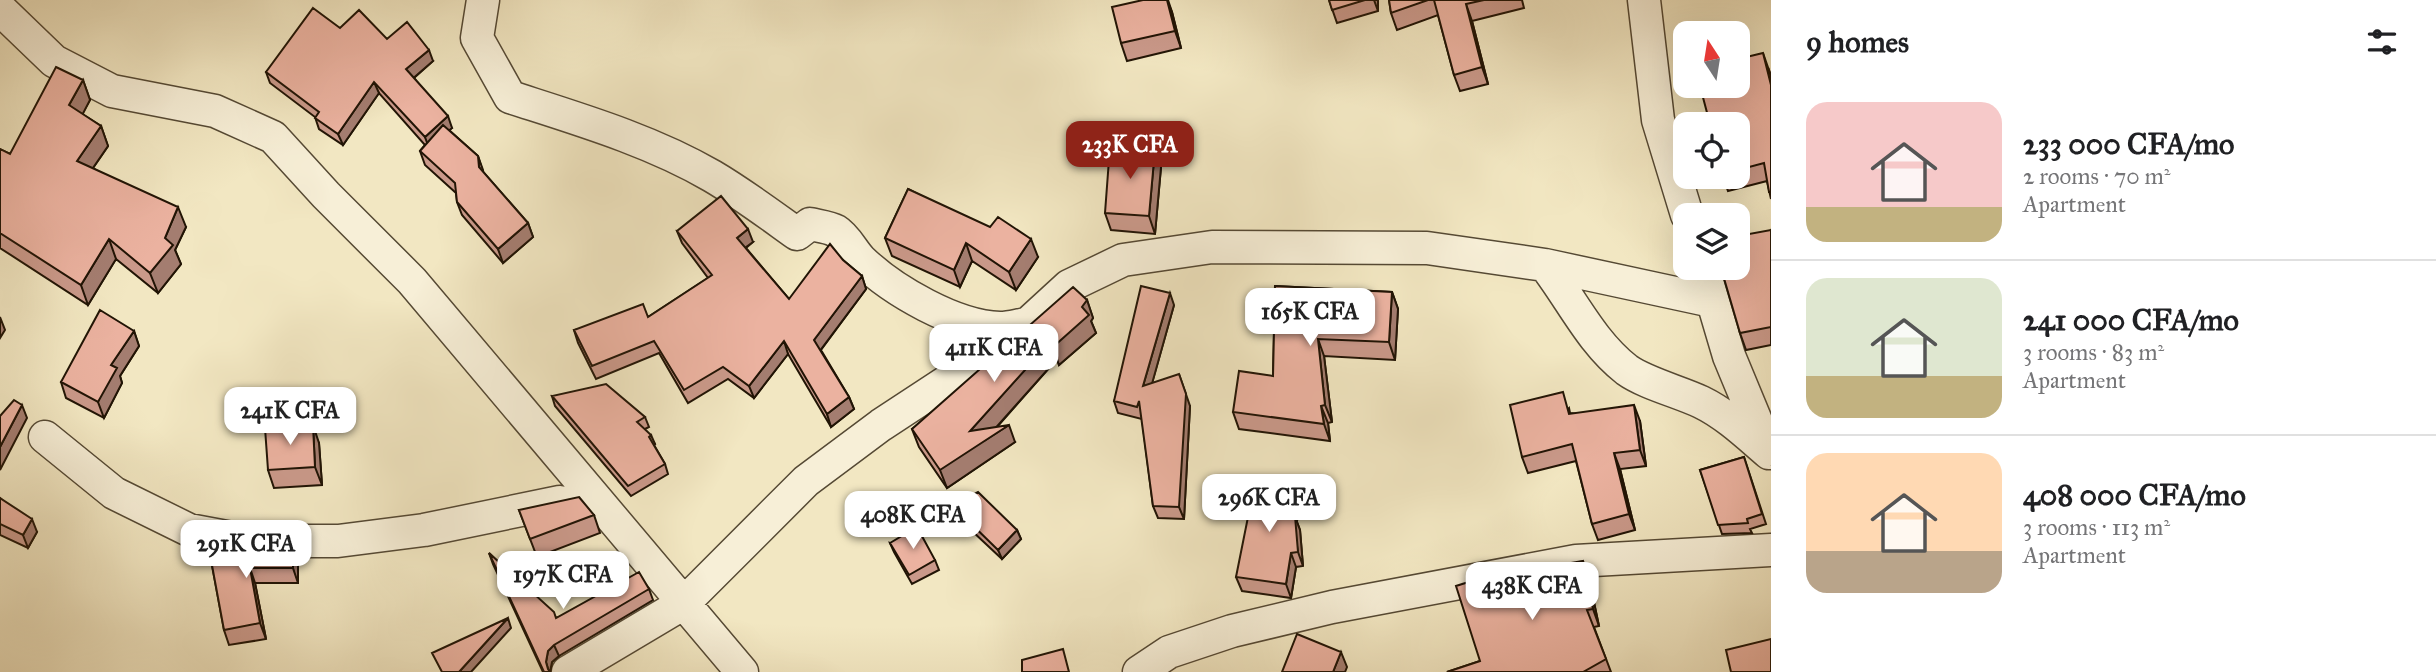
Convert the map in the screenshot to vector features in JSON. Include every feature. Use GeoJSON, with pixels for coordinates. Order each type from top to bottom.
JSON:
{"type":"FeatureCollection","features":[{"type":"Feature","properties":{"kind":"street"},"geometry":{"type":"LineString","coordinates":[[483,0],[477,38],[510,97],[644,143],[683,160],[797,234],[810,224],[837,232],[861,260],[885,280],[939,310],[969,323],[1002,328],[1027,324]]}},
{"type":"Feature","properties":{"kind":"street"},"geometry":{"type":"LineString","coordinates":[[1634,0],[1649,36]]}},
{"type":"Feature","properties":{"kind":"street"},"geometry":{"type":"LineString","coordinates":[[1644,0],[1658,120],[1683,203]]}},
{"type":"Feature","properties":{"kind":"street"},"geometry":{"type":"LineString","coordinates":[[0,9],[54,61],[112,91],[215,111],[272,137],[412,281],[742,672]]}},
{"type":"Feature","properties":{"kind":"street"},"geometry":{"type":"LineString","coordinates":[[568,672],[684,603],[806,481],[881,425],[1009,341],[1069,286],[1123,260],[1212,247],[1427,248],[1545,265],[1713,301]]}},
{"type":"Feature","properties":{"kind":"street"},"geometry":{"type":"LineString","coordinates":[[1545,265],[1567,293],[1581,320],[1628,370],[1703,403],[1740,429],[1770,456]]}},
{"type":"Feature","properties":{"kind":"street"},"geometry":{"type":"LineString","coordinates":[[1707,280],[1729,356],[1770,456]]}},
{"type":"Feature","properties":{"kind":"street"},"geometry":{"type":"LineString","coordinates":[[45,437],[114,493],[189,530],[248,541],[338,541],[425,530],[593,495]]}},
{"type":"Feature","properties":{"kind":"street"},"geometry":{"type":"LineString","coordinates":[[1139,672],[1170,652],[1232,631],[1332,607],[1576,561],[1771,550]]}},
{"type":"Feature","properties":{"kind":"building"},"geometry":{"type":"Polygon","coordinates":[[[1143,0],[1167,0],[1175,31],[1121,43],[1112,7],[1143,0]]]}},
{"type":"Feature","properties":{"kind":"building"},"geometry":{"type":"Polygon","coordinates":[[[1329,0],[1365,0],[1332,10],[1329,0]]]}},
{"type":"Feature","properties":{"kind":"building"},"geometry":{"type":"Polygon","coordinates":[[[1389,0],[1428,0],[1391,13],[1389,0]]]}},
{"type":"Feature","properties":{"kind":"building"},"geometry":{"type":"Polygon","coordinates":[[[1434,0],[1484,0],[1466,4],[1482,67],[1454,75],[1434,0]]]}},
{"type":"Feature","properties":{"kind":"building"},"geometry":{"type":"Polygon","coordinates":[[[313,8],[340,28],[359,10],[387,39],[407,22],[429,50],[406,69],[448,116],[425,137],[374,82],[338,134],[315,118],[319,112],[266,72],[313,8]]]}},
{"type":"Feature","properties":{"kind":"building"},"geometry":{"type":"Polygon","coordinates":[[[1763,53],[1771,85],[1771,192],[1764,163],[1750,167],[1750,112],[1707,112],[1703,98],[1750,98],[1750,56],[1763,53]]]}},
{"type":"Feature","properties":{"kind":"building"},"geometry":{"type":"Polygon","coordinates":[[[56,67],[83,80],[69,105],[101,126],[77,161],[178,207],[165,238],[173,245],[150,273],[109,239],[81,285],[0,233],[0,149],[10,154],[56,67]]]}},
{"type":"Feature","properties":{"kind":"building"},"geometry":{"type":"Polygon","coordinates":[[[443,125],[478,156],[479,167],[528,223],[498,249],[457,202],[455,183],[420,151],[443,125]]]}},
{"type":"Feature","properties":{"kind":"building"},"geometry":{"type":"Polygon","coordinates":[[[1110,146],[1155,149],[1149,216],[1105,213],[1110,146]]]}},
{"type":"Feature","properties":{"kind":"building"},"geometry":{"type":"Polygon","coordinates":[[[908,189],[990,227],[998,217],[1031,239],[1009,272],[966,243],[954,270],[885,238],[908,189]]]}},
{"type":"Feature","properties":{"kind":"building"},"geometry":{"type":"Polygon","coordinates":[[[721,196],[748,229],[737,238],[789,299],[830,244],[843,260],[862,276],[814,340],[849,397],[827,414],[784,341],[749,386],[723,367],[684,390],[654,341],[592,366],[574,330],[643,304],[648,317],[712,275],[677,231],[721,196]]]}},
{"type":"Feature","properties":{"kind":"building"},"geometry":{"type":"Polygon","coordinates":[[[1771,230],[1771,327],[1740,333],[1724,280],[1750,280],[1750,234],[1771,230]]]}},
{"type":"Feature","properties":{"kind":"building"},"geometry":{"type":"Polygon","coordinates":[[[1141,286],[1170,293],[1143,386],[1179,374],[1186,394],[1179,507],[1153,506],[1139,401],[1137,407],[1114,401],[1141,286]]]}},
{"type":"Feature","properties":{"kind":"building"},"geometry":{"type":"Polygon","coordinates":[[[1275,286],[1392,292],[1389,342],[1318,339],[1325,405],[1321,406],[1324,424],[1233,412],[1239,371],[1273,376],[1275,286]]]}},
{"type":"Feature","properties":{"kind":"building"},"geometry":{"type":"Polygon","coordinates":[[[1073,287],[1087,300],[1082,307],[1089,315],[1053,347],[1052,340],[970,431],[1009,425],[940,470],[912,429],[1073,287]]]}},
{"type":"Feature","properties":{"kind":"building"},"geometry":{"type":"Polygon","coordinates":[[[100,310],[134,331],[111,365],[117,368],[98,402],[61,382],[100,310]]]}},
{"type":"Feature","properties":{"kind":"building"},"geometry":{"type":"Polygon","coordinates":[[[606,384],[645,417],[637,422],[651,435],[649,437],[665,464],[628,486],[552,396],[606,384]]]}},
{"type":"Feature","properties":{"kind":"building"},"geometry":{"type":"Polygon","coordinates":[[[1563,392],[1569,414],[1634,405],[1640,450],[1614,453],[1629,514],[1592,524],[1572,444],[1522,457],[1510,405],[1563,392]]]}},
{"type":"Feature","properties":{"kind":"building"},"geometry":{"type":"Polygon","coordinates":[[[14,400],[22,405],[0,447],[0,416],[14,400]]]}},
{"type":"Feature","properties":{"kind":"building"},"geometry":{"type":"Polygon","coordinates":[[[313,425],[315,467],[268,470],[265,428],[313,425]]]}},
{"type":"Feature","properties":{"kind":"building"},"geometry":{"type":"Polygon","coordinates":[[[1744,457],[1762,514],[1747,519],[1748,523],[1718,525],[1700,470],[1744,457]]]}},
{"type":"Feature","properties":{"kind":"building"},"geometry":{"type":"Polygon","coordinates":[[[1255,482],[1293,483],[1292,517],[1295,516],[1298,552],[1291,553],[1286,584],[1236,577],[1255,482]]]}},
{"type":"Feature","properties":{"kind":"building"},"geometry":{"type":"Polygon","coordinates":[[[978,492],[1017,530],[998,550],[953,506],[978,492]]]}},
{"type":"Feature","properties":{"kind":"building"},"geometry":{"type":"Polygon","coordinates":[[[579,497],[594,515],[530,539],[519,510],[579,497]]]}},
{"type":"Feature","properties":{"kind":"building"},"geometry":{"type":"Polygon","coordinates":[[[0,498],[32,519],[23,535],[0,524],[0,498]]]}},
{"type":"Feature","properties":{"kind":"building"},"geometry":{"type":"Polygon","coordinates":[[[917,527],[935,560],[909,575],[890,543],[917,527]]]}},
{"type":"Feature","properties":{"kind":"building"},"geometry":{"type":"Polygon","coordinates":[[[239,544],[293,544],[293,568],[250,568],[260,623],[224,630],[211,560],[238,554],[239,544]]]}},
{"type":"Feature","properties":{"kind":"building"},"geometry":{"type":"Polygon","coordinates":[[[489,553],[554,612],[556,618],[639,572],[649,589],[554,645],[548,651],[546,662],[550,672],[544,672],[489,553]]]}},
{"type":"Feature","properties":{"kind":"building"},"geometry":{"type":"Polygon","coordinates":[[[1583,561],[1593,609],[1587,610],[1606,659],[1583,672],[1447,672],[1480,661],[1456,586],[1475,580],[1583,561]]]}},
{"type":"Feature","properties":{"kind":"building"},"geometry":{"type":"Polygon","coordinates":[[[508,618],[459,672],[442,672],[432,653],[508,618]]]}},
{"type":"Feature","properties":{"kind":"building"},"geometry":{"type":"Polygon","coordinates":[[[1297,634],[1341,652],[1333,672],[1282,672],[1297,634]]]}},
{"type":"Feature","properties":{"kind":"building"},"geometry":{"type":"Polygon","coordinates":[[[1771,639],[1771,672],[1731,672],[1726,650],[1771,639]]]}},
{"type":"Feature","properties":{"kind":"building"},"geometry":{"type":"Polygon","coordinates":[[[1063,649],[1069,672],[1022,672],[1022,660],[1063,649]]]}}]}
